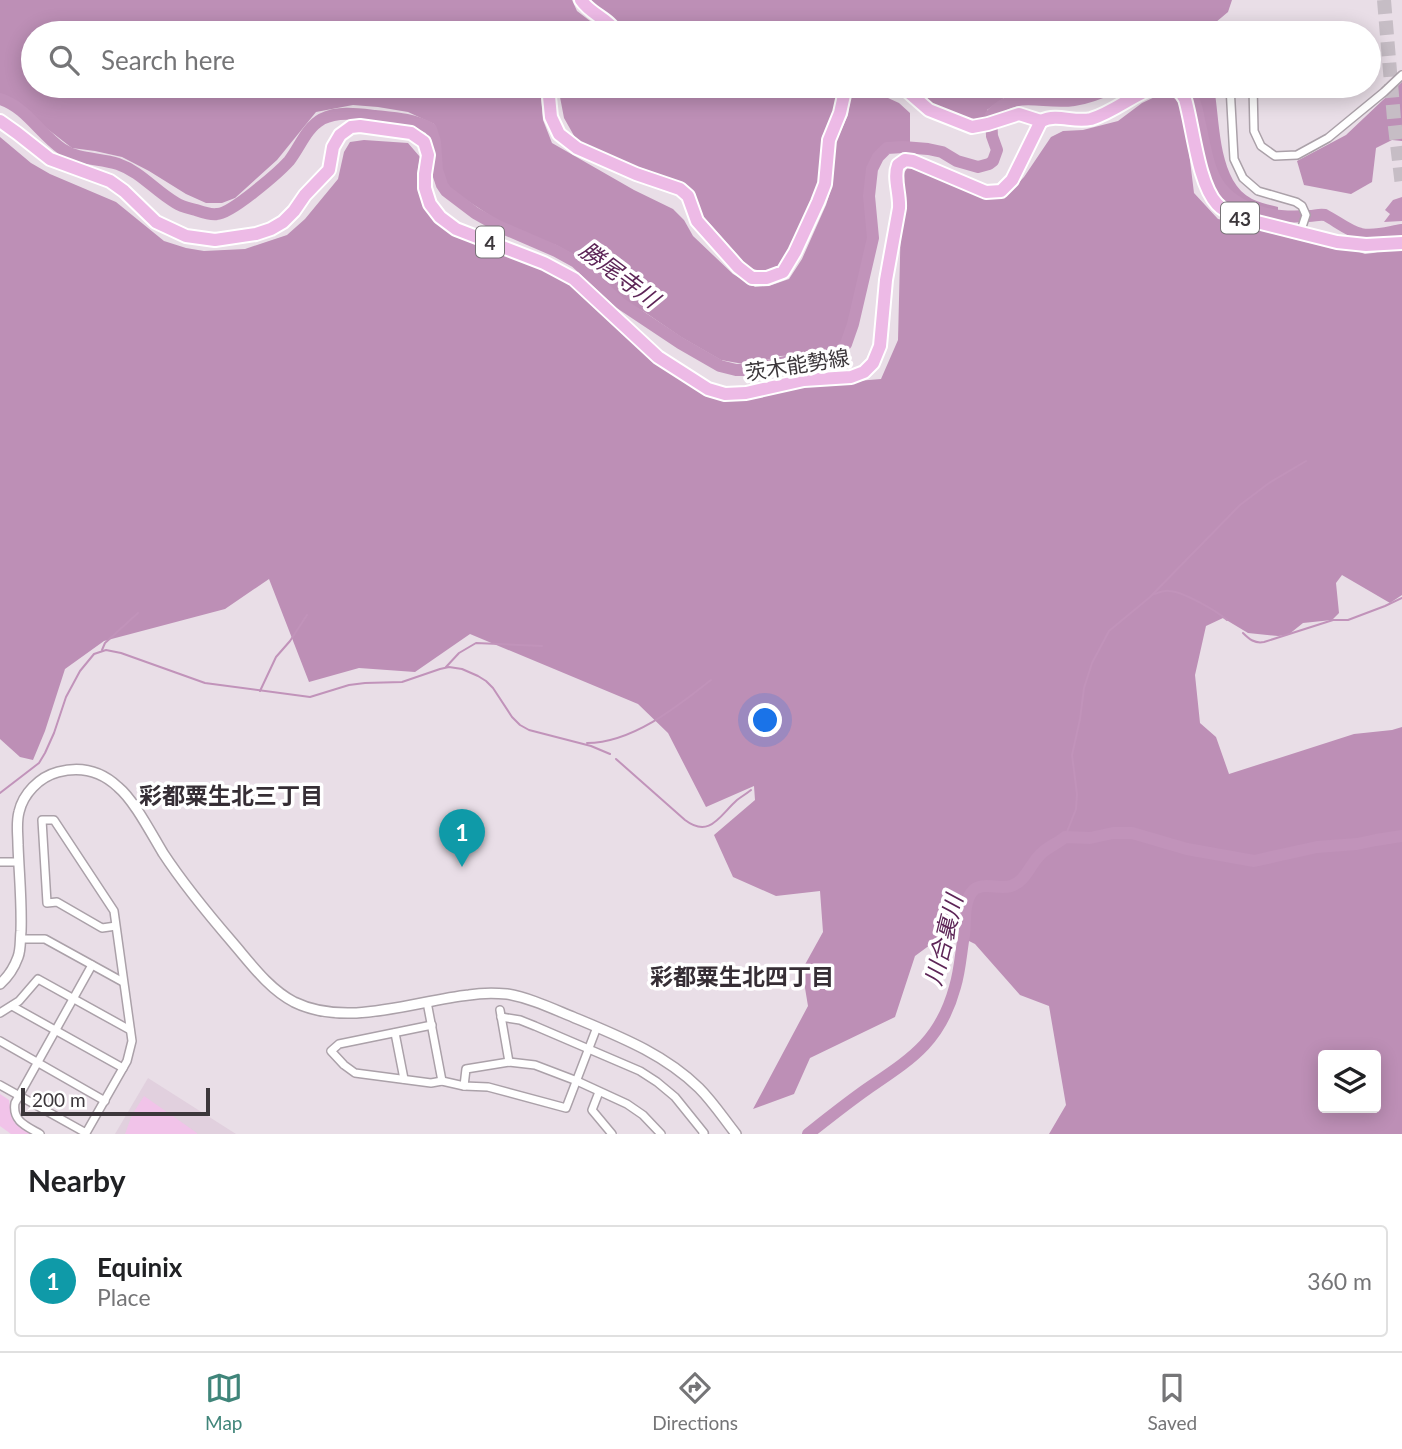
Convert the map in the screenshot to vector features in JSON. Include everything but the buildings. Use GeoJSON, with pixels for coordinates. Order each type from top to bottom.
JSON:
{"type":"FeatureCollection","features":[{"type":"Feature","properties":{"kind":"main road"},"geometry":{"type":"LineString","coordinates":[[581,0],[605,21]]}},
{"type":"Feature","properties":{"kind":"main road"},"geometry":{"type":"LineString","coordinates":[[549,98],[551,117],[559,134],[577,148],[635,174],[680,189],[688,196],[697,221],[738,267],[752,278],[767,278],[783,272],[795,253],[818,202],[825,184],[829,139],[841,113],[844,98]]}},
{"type":"Feature","properties":{"kind":"main road"},"geometry":{"type":"LineString","coordinates":[[915,98],[940,115],[972,127],[1020,114],[1041,121],[1055,116],[1076,121],[1107,112],[1131,98]]}},
{"type":"Feature","properties":{"kind":"main road","name":"43"},"geometry":{"type":"LineString","coordinates":[[1184,98],[1207,188],[1216,204],[1229,213],[1241,218],[1302,228],[1325,240],[1353,244],[1402,243]]}},
{"type":"Feature","properties":{"kind":"main road","name":"茨木能勢線"},"geometry":{"type":"LineString","coordinates":[[0,121],[50,159],[110,181],[156,222],[186,236],[215,240],[256,234],[283,222],[329,170],[333,148],[340,135],[351,127],[411,132],[424,142],[428,155],[425,188],[430,204],[440,217],[456,229],[544,263],[574,279],[658,357],[708,389],[725,394],[746,393],[804,380],[851,377],[864,372],[873,363],[880,346],[886,280],[899,208],[900,196],[895,172],[898,164],[905,160],[913,161],[986,192],[1001,191],[1012,180],[1041,121]]}},
{"type":"Feature","properties":{"kind":"street"},"geometry":{"type":"LineString","coordinates":[[1381,94],[1402,75]]}},
{"type":"Feature","properties":{"kind":"street"},"geometry":{"type":"LineString","coordinates":[[1231,98],[1234,159],[1244,178],[1258,191],[1296,202],[1305,210],[1302,228]]}},
{"type":"Feature","properties":{"kind":"street"},"geometry":{"type":"LineString","coordinates":[[1253,98],[1254,131],[1261,146],[1275,156],[1297,155],[1328,138],[1377,98]]}},
{"type":"Feature","properties":{"kind":"street"},"geometry":{"type":"LineString","coordinates":[[0,984],[14,967],[20,948],[22,912],[17,821],[19,811],[27,794],[37,783],[55,773],[79,769],[90,771],[120,788],[185,886],[261,976],[292,1001],[337,1014],[468,995],[506,994],[536,1002],[635,1043],[680,1072],[700,1088],[736,1134]]}},
{"type":"Feature","properties":{"kind":"street"},"geometry":{"type":"LineString","coordinates":[[0,1085],[86,1133],[123,1068],[132,1041],[114,911],[54,820],[42,820],[47,903],[58,902],[102,928],[116,926]]}},
{"type":"Feature","properties":{"kind":"street"},"geometry":{"type":"LineString","coordinates":[[0,863],[19,862]]}},
{"type":"Feature","properties":{"kind":"street"},"geometry":{"type":"LineString","coordinates":[[20,939],[45,939],[123,982]]}},
{"type":"Feature","properties":{"kind":"street"},"geometry":{"type":"LineString","coordinates":[[40,1134],[21,1123],[14,1111],[15,1103],[92,965]]}},
{"type":"Feature","properties":{"kind":"street"},"geometry":{"type":"LineString","coordinates":[[0,1013],[19,1001],[38,979],[130,1030]]}},
{"type":"Feature","properties":{"kind":"street"},"geometry":{"type":"LineString","coordinates":[[427,1002],[442,1081]]}},
{"type":"Feature","properties":{"kind":"street"},"geometry":{"type":"LineString","coordinates":[[12,1006],[123,1068]]}},
{"type":"Feature","properties":{"kind":"street"},"geometry":{"type":"LineString","coordinates":[[509,1062],[501,1013],[640,1071],[675,1097],[705,1133],[703,1134]]}},
{"type":"Feature","properties":{"kind":"street"},"geometry":{"type":"LineString","coordinates":[[432,1025],[338,1044],[331,1051],[355,1073],[488,1087],[566,1108],[597,1027]]}},
{"type":"Feature","properties":{"kind":"street"},"geometry":{"type":"LineString","coordinates":[[395,1033],[404,1079]]}},
{"type":"Feature","properties":{"kind":"street"},"geometry":{"type":"LineString","coordinates":[[0,1041],[105,1101]]}},
{"type":"Feature","properties":{"kind":"street"},"geometry":{"type":"LineString","coordinates":[[464,1086],[466,1069],[509,1062],[536,1065],[627,1104],[643,1115],[661,1134]]}},
{"type":"Feature","properties":{"kind":"street"},"geometry":{"type":"LineString","coordinates":[[599,1092],[592,1110],[612,1134]]}},
{"type":"Feature","properties":{"kind":"shaded area"},"geometry":{"type":"Polygon","coordinates":[[[0,0],[572,0],[577,11],[590,21],[21,21],[21,98],[541,98],[543,120],[552,143],[673,209],[684,220],[693,236],[733,274],[755,287],[769,286],[789,279],[802,259],[831,189],[836,142],[848,115],[850,98],[888,98],[899,103],[910,113],[910,145],[888,146],[874,156],[870,164],[865,183],[868,242],[852,315],[841,345],[821,354],[780,356],[749,365],[721,360],[681,337],[621,299],[578,257],[497,220],[448,188],[441,169],[440,141],[434,124],[408,112],[353,105],[316,112],[277,160],[235,198],[222,203],[206,203],[122,157],[72,148],[0,96],[0,0]]]}},
{"type":"Feature","properties":{"kind":"shaded area"},"geometry":{"type":"Polygon","coordinates":[[[589,0],[1232,0],[1228,12],[1217,21],[615,21],[589,0]]]}},
{"type":"Feature","properties":{"kind":"shaded area"},"geometry":{"type":"Polygon","coordinates":[[[1402,82],[1402,141],[1392,140],[1376,148],[1372,182],[1351,194],[1304,185],[1297,161],[1346,135],[1402,82]]]}},
{"type":"Feature","properties":{"kind":"shaded area"},"geometry":{"type":"Polygon","coordinates":[[[560,98],[838,98],[835,112],[822,137],[818,183],[790,252],[780,267],[765,272],[749,268],[702,215],[692,192],[683,184],[634,168],[577,141],[564,118],[560,98]]]}},
{"type":"Feature","properties":{"kind":"shaded area"},"geometry":{"type":"Polygon","coordinates":[[[923,98],[1004,98],[987,110],[987,119],[972,121],[931,104],[923,98]]]}},
{"type":"Feature","properties":{"kind":"shaded area"},"geometry":{"type":"Polygon","coordinates":[[[1153,98],[1177,98],[1184,112],[1194,193],[1218,219],[1345,247],[1365,254],[1402,246],[1402,595],[1390,603],[1342,575],[1336,583],[1339,613],[1332,620],[1303,623],[1288,635],[1278,636],[1248,633],[1223,618],[1206,626],[1195,675],[1200,723],[1216,737],[1229,774],[1354,734],[1402,727],[1402,1134],[1049,1134],[1066,1105],[1049,1006],[1020,995],[975,944],[949,931],[915,956],[895,1017],[810,1058],[794,1094],[753,1109],[808,1006],[802,970],[823,932],[820,891],[776,896],[733,877],[714,835],[755,800],[754,786],[706,807],[668,733],[638,704],[470,634],[415,672],[359,668],[309,682],[269,579],[225,609],[104,641],[65,669],[33,760],[20,757],[0,739],[0,137],[31,163],[50,174],[116,202],[164,241],[204,251],[245,249],[287,235],[305,219],[338,179],[344,152],[350,142],[364,140],[408,143],[420,157],[417,175],[425,206],[435,221],[454,234],[572,282],[707,392],[881,379],[898,340],[902,176],[908,167],[989,199],[1009,193],[1024,177],[1051,137],[1063,131],[1083,130],[1118,121],[1153,98]]]}},
{"type":"Feature","properties":{"kind":"shaded area"},"geometry":{"type":"Polygon","coordinates":[[[1197,98],[1215,98],[1223,152],[1233,180],[1241,191],[1252,199],[1278,207],[1278,212],[1251,205],[1232,195],[1221,181],[1214,165],[1197,98]]]}},
{"type":"Feature","properties":{"kind":"shaded area"},"geometry":{"type":"Polygon","coordinates":[[[1402,197],[1402,221],[1384,222],[1390,214],[1385,210],[1393,200],[1402,197]]]}},
{"type":"Feature","properties":{"kind":"shaded area"},"geometry":{"type":"Polygon","coordinates":[[[148,1078],[236,1134],[115,1134],[148,1078]]]}},
{"type":"Feature","properties":{"kind":"shaded area"},"geometry":{"type":"Polygon","coordinates":[[[0,1094],[9,1100],[15,1123],[34,1134],[11,1134],[0,1126],[0,1094]]]}},
{"type":"Feature","properties":{"kind":"shaded area"},"geometry":{"type":"Polygon","coordinates":[[[144,1096],[197,1134],[125,1134],[132,1115],[144,1096]]]}},
{"type":"Feature","properties":{"kind":"waterway","name":"勝尾寺川"},"geometry":{"type":"LineString","coordinates":[[0,99],[18,108],[68,153],[126,167],[178,204],[212,214],[233,207],[266,183],[289,161],[307,133],[322,119],[355,114],[418,123],[431,129],[442,185],[475,213],[576,262],[620,303],[720,366],[749,370],[798,359],[822,359],[837,354],[846,344],[873,238],[869,196],[872,169],[887,148],[928,149],[978,167],[993,161],[997,150],[992,136],[991,115],[1000,107],[1020,100],[1063,101],[1084,98]]}},
{"type":"Feature","properties":{"kind":"waterway","name":"勝尾寺川"},"geometry":{"type":"LineString","coordinates":[[1193,98],[1214,178],[1230,197],[1243,205],[1272,215],[1325,215],[1357,233],[1366,235],[1402,230]]}},
{"type":"Feature","properties":{"kind":"waterway"},"geometry":{"type":"LineString","coordinates":[[1065,837],[1076,809],[1077,794],[1072,755],[1084,688],[1092,663],[1109,631],[1150,597],[1240,505],[1269,483],[1306,461]]}},
{"type":"Feature","properties":{"kind":"waterway"},"geometry":{"type":"LineString","coordinates":[[1152,595],[1167,591],[1182,594],[1227,620]]}},
{"type":"Feature","properties":{"kind":"waterway"},"geometry":{"type":"LineString","coordinates":[[1243,633],[1252,640],[1264,642],[1333,620],[1348,620],[1402,598]]}},
{"type":"Feature","properties":{"kind":"waterway"},"geometry":{"type":"LineString","coordinates":[[102,650],[105,643],[138,613]]}},
{"type":"Feature","properties":{"kind":"waterway"},"geometry":{"type":"LineString","coordinates":[[260,691],[276,657],[307,615]]}},
{"type":"Feature","properties":{"kind":"waterway"},"geometry":{"type":"LineString","coordinates":[[446,667],[459,653],[476,643],[542,646]]}},
{"type":"Feature","properties":{"kind":"waterway"},"geometry":{"type":"LineString","coordinates":[[0,793],[39,763],[54,733],[66,697],[80,671],[94,654],[106,650],[205,683],[310,697],[349,685],[402,682],[449,667],[462,669],[486,681],[520,725],[610,754]]}},
{"type":"Feature","properties":{"kind":"waterway"},"geometry":{"type":"LineString","coordinates":[[587,743],[621,737],[653,722],[711,680]]}},
{"type":"Feature","properties":{"kind":"waterway"},"geometry":{"type":"LineString","coordinates":[[616,759],[685,820],[701,827],[714,823],[751,790]]}},
{"type":"Feature","properties":{"kind":"waterway","name":"川合裏川"},"geometry":{"type":"LineString","coordinates":[[808,1134],[910,1058],[932,1036],[949,1006],[957,981],[966,908],[971,893],[984,886],[1011,886],[1025,875],[1039,856],[1065,837],[1090,838],[1113,833],[1132,833],[1187,849],[1254,861],[1317,847],[1357,844],[1402,836]]}},
{"type":"Feature","properties":{"kind":"tunnel"},"geometry":{"type":"LineString","coordinates":[[1384,0],[1402,186]]}},
{"type":"Feature","properties":{"kind":"place","name":"Equinix"},"geometry":{"type":"Point","coordinates":[462,867]}},
{"type":"Feature","properties":{"kind":"district","name":"彩都粟生北三丁目"},"geometry":{"type":"Point","coordinates":[231,795]}},
{"type":"Feature","properties":{"kind":"district","name":"彩都粟生北四丁目"},"geometry":{"type":"Point","coordinates":[742,976]}}]}
